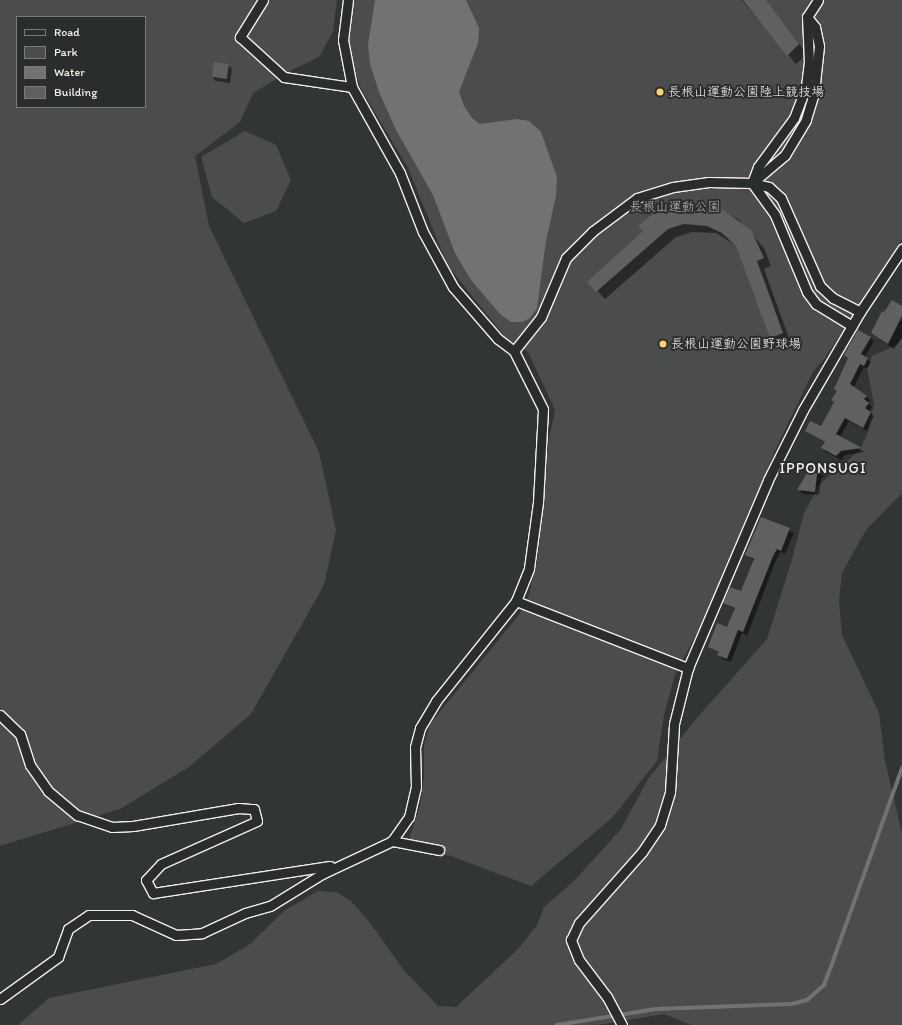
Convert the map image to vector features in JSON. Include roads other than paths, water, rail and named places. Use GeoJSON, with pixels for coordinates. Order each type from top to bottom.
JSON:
{"type":"FeatureCollection","features":[{"type":"Feature","properties":{"kind":"street"},"geometry":{"type":"LineString","coordinates":[[263,0],[240,37],[284,77],[352,87]]}},
{"type":"Feature","properties":{"kind":"street"},"geometry":{"type":"LineString","coordinates":[[0,1000],[58,957],[68,929],[89,914],[132,915],[176,935],[202,933],[245,914],[270,906],[322,874],[351,862],[392,841],[409,817],[416,787],[415,747],[420,728],[436,701],[516,601],[529,568],[538,502],[543,409],[514,351],[498,339],[453,288],[423,232],[400,173],[352,87],[342,40],[348,0]]}},
{"type":"Feature","properties":{"kind":"street"},"geometry":{"type":"LineString","coordinates":[[752,182],[758,167],[794,118],[806,86],[809,62],[807,17],[818,0]]}},
{"type":"Feature","properties":{"kind":"street"},"geometry":{"type":"LineString","coordinates":[[752,182],[785,155],[806,120],[814,93],[819,46],[815,27],[807,17]]}},
{"type":"Feature","properties":{"kind":"street"},"geometry":{"type":"LineString","coordinates":[[514,351],[541,317],[566,258],[593,231],[637,198],[673,187],[709,182],[752,182],[769,187],[781,198],[820,286],[833,298],[860,312]]}},
{"type":"Feature","properties":{"kind":"street"},"geometry":{"type":"LineString","coordinates":[[752,182],[775,214],[807,292],[816,304],[852,326]]}},
{"type":"Feature","properties":{"kind":"street"},"geometry":{"type":"LineString","coordinates":[[621,1025],[617,1013],[579,960],[571,940],[579,923],[642,852],[660,825],[670,792],[674,724],[688,668],[768,480],[803,410],[860,312],[902,250]]}},
{"type":"Feature","properties":{"kind":"street"},"geometry":{"type":"LineString","coordinates":[[516,601],[688,668]]}},
{"type":"Feature","properties":{"kind":"street"},"geometry":{"type":"LineString","coordinates":[[0,715],[20,734],[30,765],[48,791],[77,815],[112,827],[133,826],[238,808],[254,809],[257,821],[162,864],[146,880],[153,893],[185,890],[351,862]]}},
{"type":"Feature","properties":{"kind":"street"},"geometry":{"type":"LineString","coordinates":[[392,841],[439,850]]}},
{"type":"Feature","properties":{"kind":"water"},"geometry":{"type":"Polygon","coordinates":[[[375,0],[466,0],[479,28],[478,43],[459,92],[464,106],[472,118],[480,124],[517,119],[529,121],[541,132],[557,177],[556,196],[546,241],[537,308],[529,319],[522,322],[511,322],[500,314],[471,280],[455,253],[433,195],[396,130],[379,92],[370,64],[368,45],[375,0]]]}},
{"type":"Feature","properties":{"kind":"waterway"},"geometry":{"type":"LineString","coordinates":[[557,1025],[656,1009],[792,1004],[807,1000],[824,985],[902,768]]}},
{"type":"Feature","properties":{"kind":"place","name":"長根山運動公園陸上競技場"},"geometry":{"type":"Point","coordinates":[660,92]}},
{"type":"Feature","properties":{"kind":"place","name":"長根山運動公園野球場"},"geometry":{"type":"Point","coordinates":[663,344]}},
{"type":"Feature","properties":{"kind":"district","name":"IPPONSUGI"},"geometry":{"type":"Point","coordinates":[823,469]}},
{"type":"Feature","properties":{"kind":"park label","name":"長根山運動公園"},"geometry":{"type":"Point","coordinates":[675,207]}}]}
